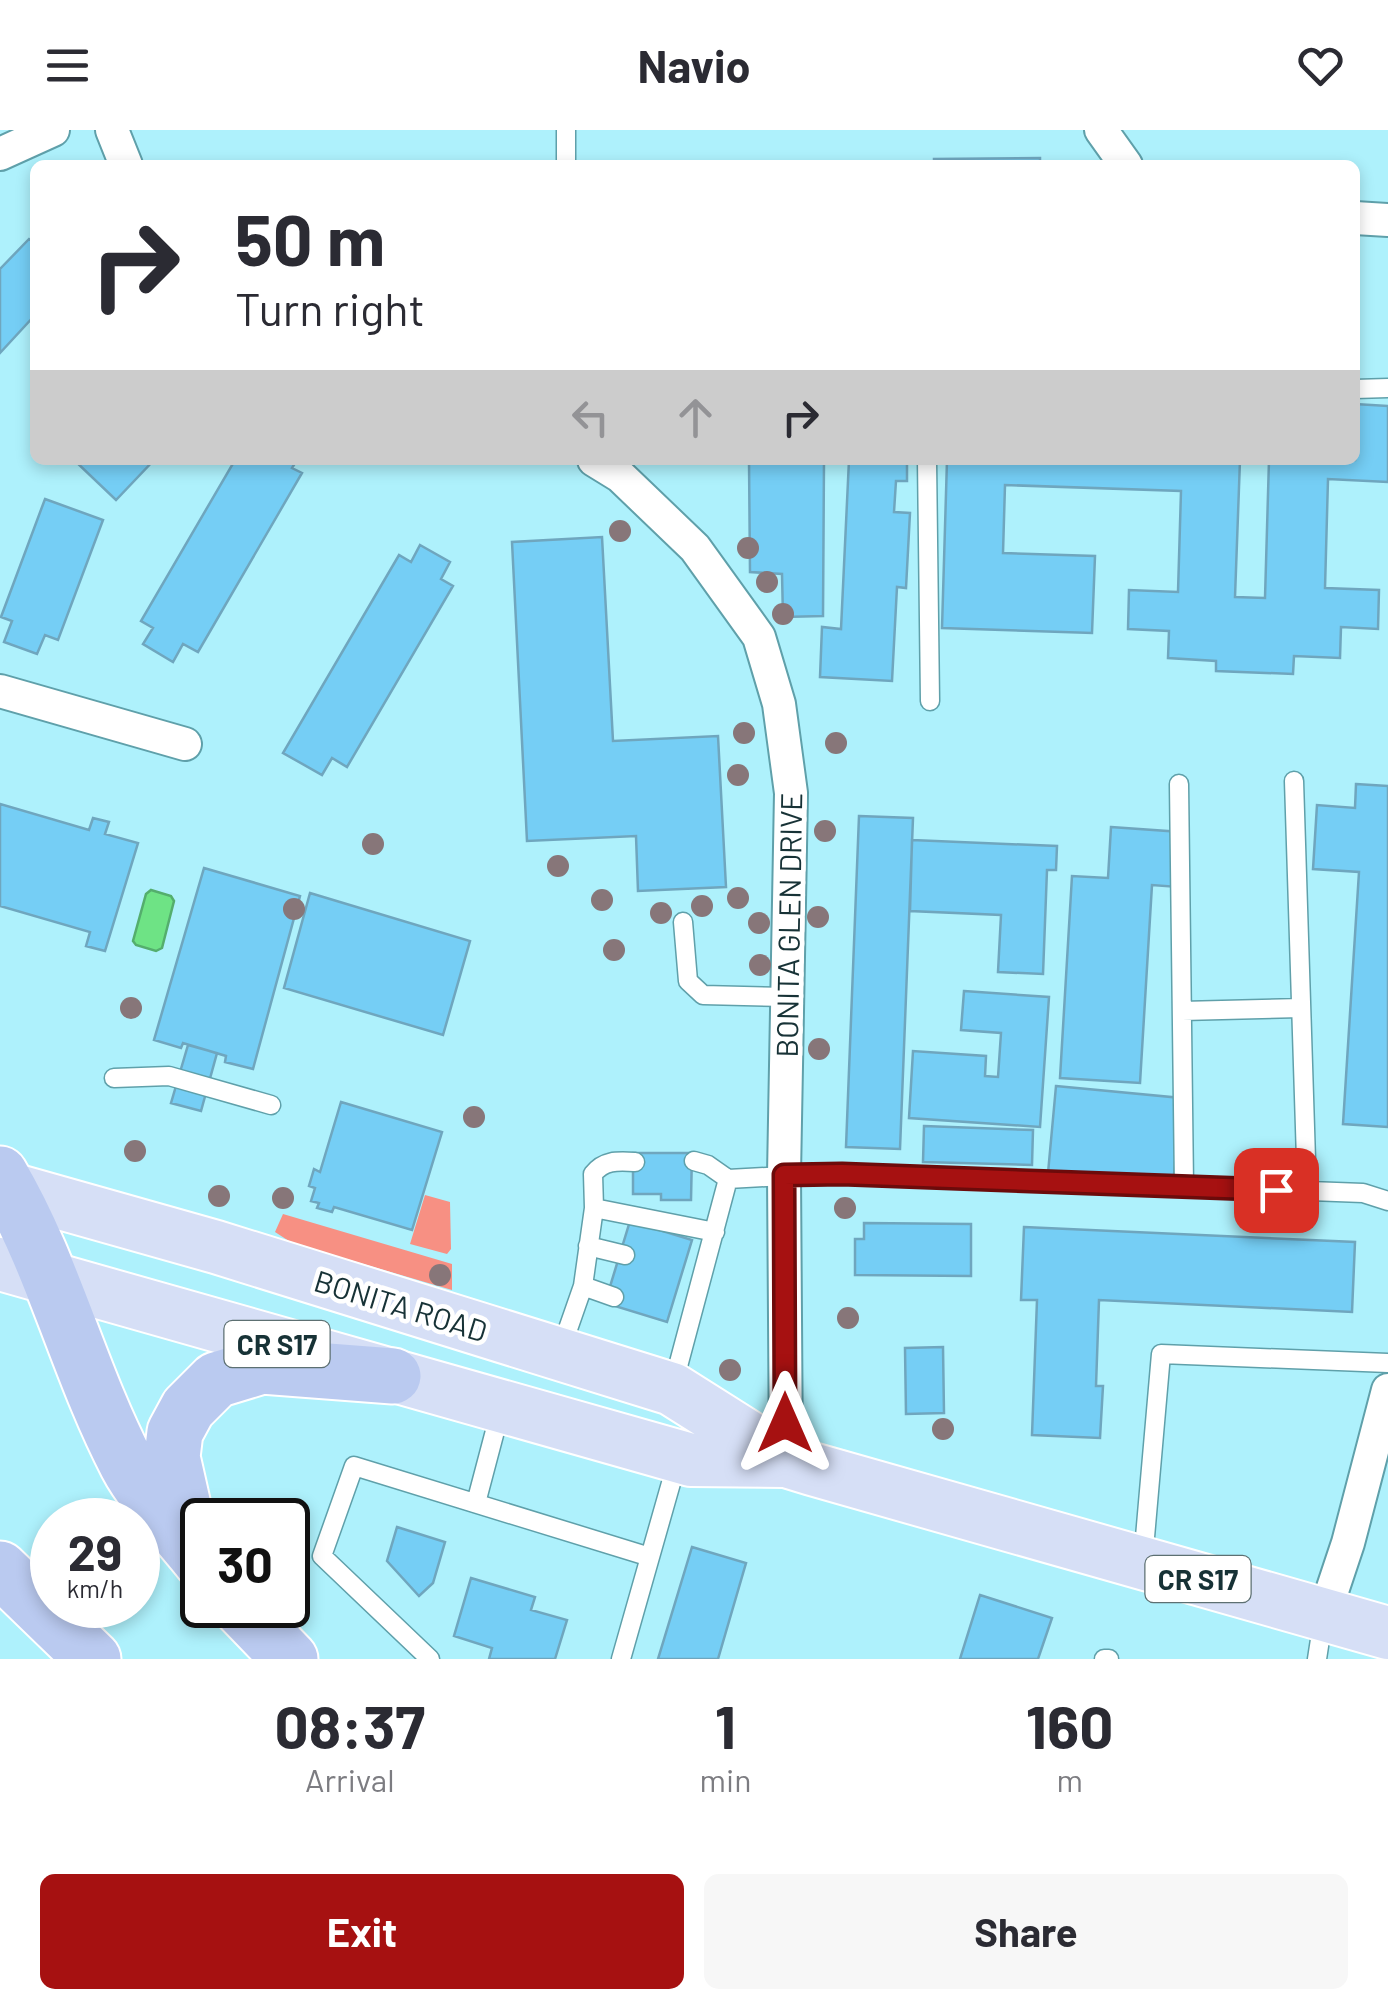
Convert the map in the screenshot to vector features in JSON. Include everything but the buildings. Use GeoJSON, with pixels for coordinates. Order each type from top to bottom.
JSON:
{"type":"FeatureCollection","features":[{"type":"Feature","properties":{"kind":"highway"},"geometry":{"type":"LineString","coordinates":[[3,1183],[53,1280],[69,1328],[128,1467],[180,1533]]}},
{"type":"Feature","properties":{"kind":"highway"},"geometry":{"type":"LineString","coordinates":[[183,1498],[172,1457],[174,1432],[188,1408],[216,1380],[262,1366],[393,1376]]}},
{"type":"Feature","properties":{"kind":"highway"},"geometry":{"type":"LineString","coordinates":[[0,1569],[93,1659]]}},
{"type":"Feature","properties":{"kind":"highway"},"geometry":{"type":"LineString","coordinates":[[260,1628],[290,1659]]}},
{"type":"Feature","properties":{"kind":"main road","name":"BONITA ROAD"},"geometry":{"type":"LineString","coordinates":[[3,1183],[672,1389],[786,1460],[1143,1563],[1321,1637],[1388,1633]]}},
{"type":"Feature","properties":{"kind":"main road","name":"BONITA ROAD"},"geometry":{"type":"LineString","coordinates":[[0,1264],[690,1460],[786,1460]]}},
{"type":"Feature","properties":{"kind":"street"},"geometry":{"type":"LineString","coordinates":[[0,154],[53,130]]}},
{"type":"Feature","properties":{"kind":"street"},"geometry":{"type":"LineString","coordinates":[[112,130],[124,160]]}},
{"type":"Feature","properties":{"kind":"street"},"geometry":{"type":"LineString","coordinates":[[1102,130],[1123,160]]}},
{"type":"Feature","properties":{"kind":"street"},"geometry":{"type":"LineString","coordinates":[[1360,218],[1388,220]]}},
{"type":"Feature","properties":{"kind":"street","name":"BONITA GLEN DRIVE"},"geometry":{"type":"LineString","coordinates":[[602,465],[620,476],[695,548],[759,637],[779,704],[791,793],[784,1175],[786,1460]]}},
{"type":"Feature","properties":{"kind":"street"},"geometry":{"type":"LineString","coordinates":[[0,691],[185,744]]}},
{"type":"Feature","properties":{"kind":"street"},"geometry":{"type":"LineString","coordinates":[[1321,1637],[1388,1390]]}},
{"type":"Feature","properties":{"kind":"lane"},"geometry":{"type":"LineString","coordinates":[[566,130],[566,160]]}},
{"type":"Feature","properties":{"kind":"lane"},"geometry":{"type":"LineString","coordinates":[[1360,389],[1388,388]]}},
{"type":"Feature","properties":{"kind":"lane"},"geometry":{"type":"LineString","coordinates":[[928,465],[930,701]]}},
{"type":"Feature","properties":{"kind":"lane"},"geometry":{"type":"LineString","coordinates":[[1294,781],[1307,1191]]}},
{"type":"Feature","properties":{"kind":"lane"},"geometry":{"type":"LineString","coordinates":[[1179,784],[1184,1186]]}},
{"type":"Feature","properties":{"kind":"lane"},"geometry":{"type":"LineString","coordinates":[[684,922],[688,981],[703,996],[788,998]]}},
{"type":"Feature","properties":{"kind":"lane"},"geometry":{"type":"LineString","coordinates":[[1182,1011],[1301,1008]]}},
{"type":"Feature","properties":{"kind":"lane"},"geometry":{"type":"LineString","coordinates":[[114,1078],[169,1076],[271,1105]]}},
{"type":"Feature","properties":{"kind":"lane"},"geometry":{"type":"LineString","coordinates":[[694,1161],[708,1165],[728,1179],[842,1174],[1363,1193],[1388,1201]]}},
{"type":"Feature","properties":{"kind":"lane"},"geometry":{"type":"LineString","coordinates":[[559,1354],[582,1286],[594,1208],[593,1174],[600,1164],[635,1162]]}},
{"type":"Feature","properties":{"kind":"lane"},"geometry":{"type":"LineString","coordinates":[[672,1389],[692,1322],[695,1276],[715,1232],[728,1179]]}},
{"type":"Feature","properties":{"kind":"lane"},"geometry":{"type":"LineString","coordinates":[[594,1208],[715,1232]]}},
{"type":"Feature","properties":{"kind":"lane"},"geometry":{"type":"LineString","coordinates":[[588,1246],[625,1255]]}},
{"type":"Feature","properties":{"kind":"lane"},"geometry":{"type":"LineString","coordinates":[[582,1286],[614,1298]]}},
{"type":"Feature","properties":{"kind":"lane"},"geometry":{"type":"LineString","coordinates":[[673,1316],[692,1322]]}},
{"type":"Feature","properties":{"kind":"lane"},"geometry":{"type":"LineString","coordinates":[[1143,1563],[1161,1354],[1388,1362]]}},
{"type":"Feature","properties":{"kind":"lane"},"geometry":{"type":"LineString","coordinates":[[476,1503],[502,1407]]}},
{"type":"Feature","properties":{"kind":"lane"},"geometry":{"type":"LineString","coordinates":[[620,1659],[679,1456]]}},
{"type":"Feature","properties":{"kind":"lane"},"geometry":{"type":"LineString","coordinates":[[430,1659],[322,1556],[354,1466],[650,1558]]}},
{"type":"Feature","properties":{"kind":"shaded area"},"geometry":{"type":"Polygon","coordinates":[[[151,890],[171,896],[174,901],[162,948],[156,951],[133,941],[146,894],[151,890]]]}},
{"type":"Feature","properties":{"kind":"shaded area"},"geometry":{"type":"Polygon","coordinates":[[[425,1195],[450,1202],[451,1249],[447,1254],[410,1244],[425,1195]]]}},
{"type":"Feature","properties":{"kind":"shaded area"},"geometry":{"type":"Polygon","coordinates":[[[283,1214],[452,1264],[452,1290],[292,1243],[275,1232],[283,1214]]]}},
{"type":"Feature","properties":{"kind":"route"},"geometry":{"type":"LineString","coordinates":[[785,1423],[784,1175],[1276,1190]]}}]}
